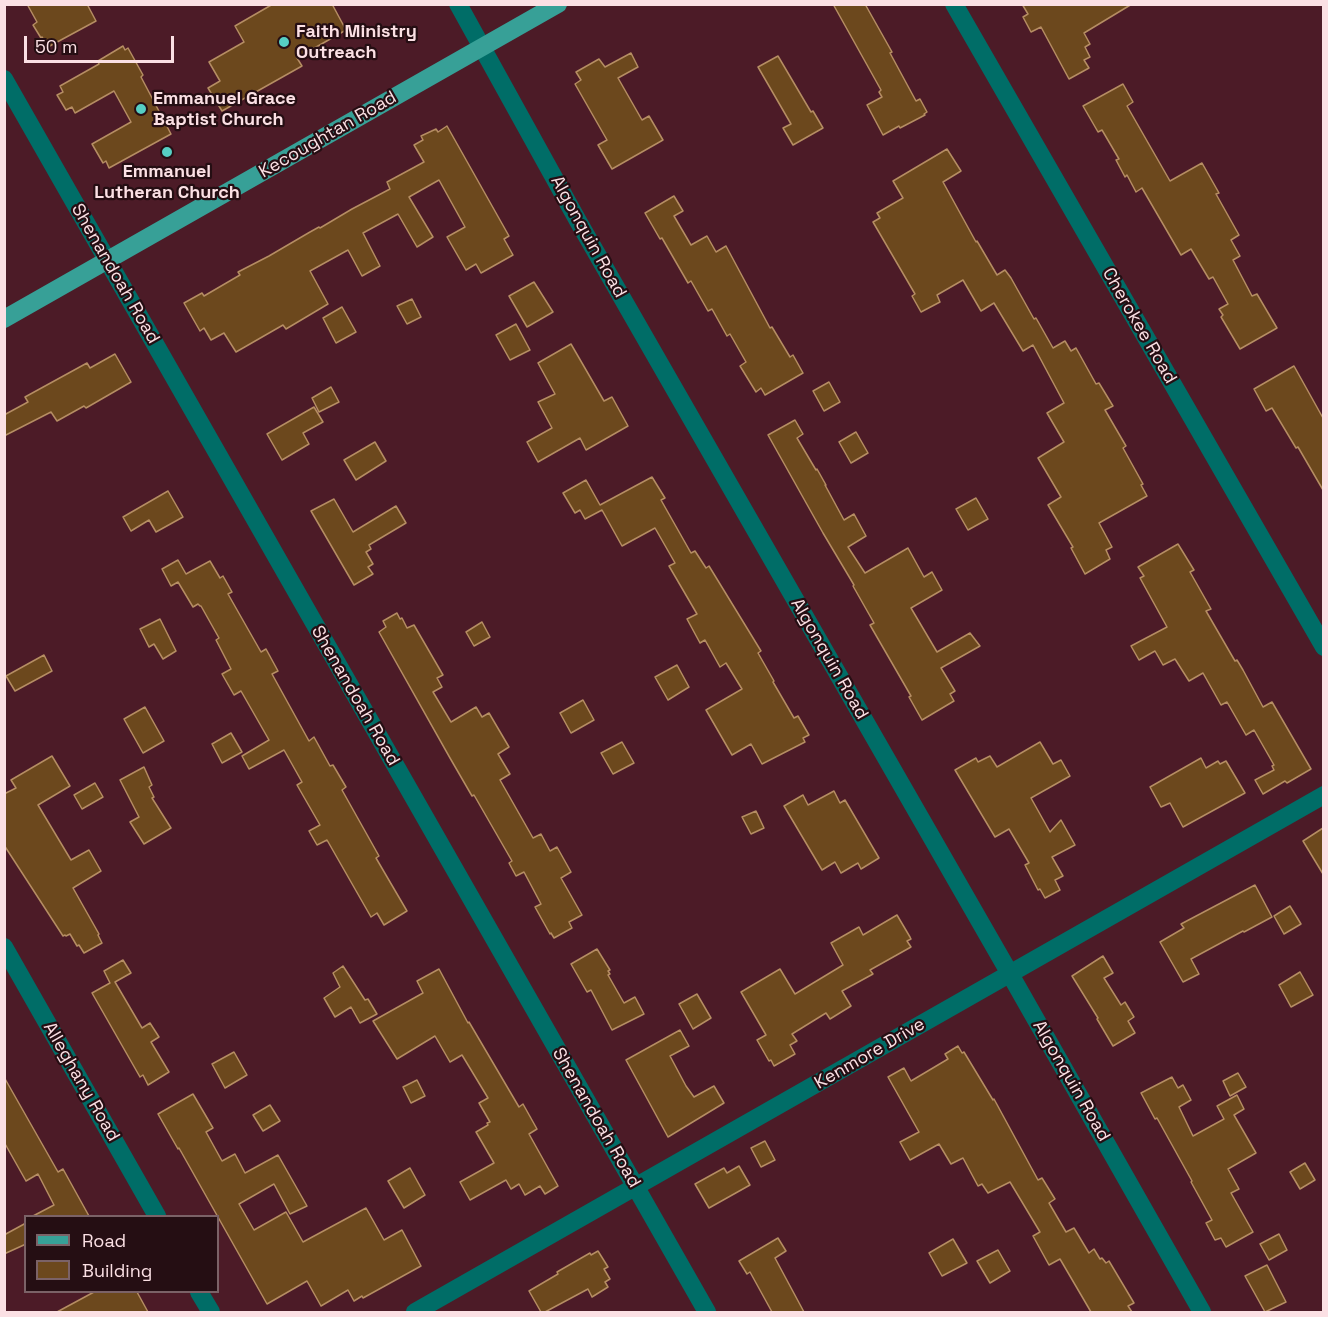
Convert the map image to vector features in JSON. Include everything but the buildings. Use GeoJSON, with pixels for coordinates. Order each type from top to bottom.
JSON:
{"type":"FeatureCollection","features":[{"type":"Feature","properties":{"kind":"main road","name":"Kecoughtan Road"},"geometry":{"type":"LineString","coordinates":[[4,319],[558,4]]}},
{"type":"Feature","properties":{"kind":"street","name":"Algonquin Road"},"geometry":{"type":"LineString","coordinates":[[458,4],[578,221],[1202,1312]]}},
{"type":"Feature","properties":{"kind":"street","name":"Cherokee Road"},"geometry":{"type":"LineString","coordinates":[[954,4],[1323,647]]}},
{"type":"Feature","properties":{"kind":"street","name":"Shenandoah Road"},"geometry":{"type":"LineString","coordinates":[[4,79],[706,1312]]}},
{"type":"Feature","properties":{"kind":"street","name":"Kenmore Drive"},"geometry":{"type":"LineString","coordinates":[[415,1312],[1323,795]]}},
{"type":"Feature","properties":{"kind":"street","name":"Alleghany Road"},"geometry":{"type":"LineString","coordinates":[[4,947],[156,1215]]}},
{"type":"Feature","properties":{"kind":"street"},"geometry":{"type":"LineString","coordinates":[[200,1293],[211,1312]]}},
{"type":"Feature","properties":{"kind":"place","name":"Faith Ministry Outreach"},"geometry":{"type":"Point","coordinates":[284,42]}},
{"type":"Feature","properties":{"kind":"place","name":"Emmanuel Grace Baptist Church"},"geometry":{"type":"Point","coordinates":[141,109]}},
{"type":"Feature","properties":{"kind":"place","name":"Emmanuel Lutheran Church"},"geometry":{"type":"Point","coordinates":[167,152]}}]}
